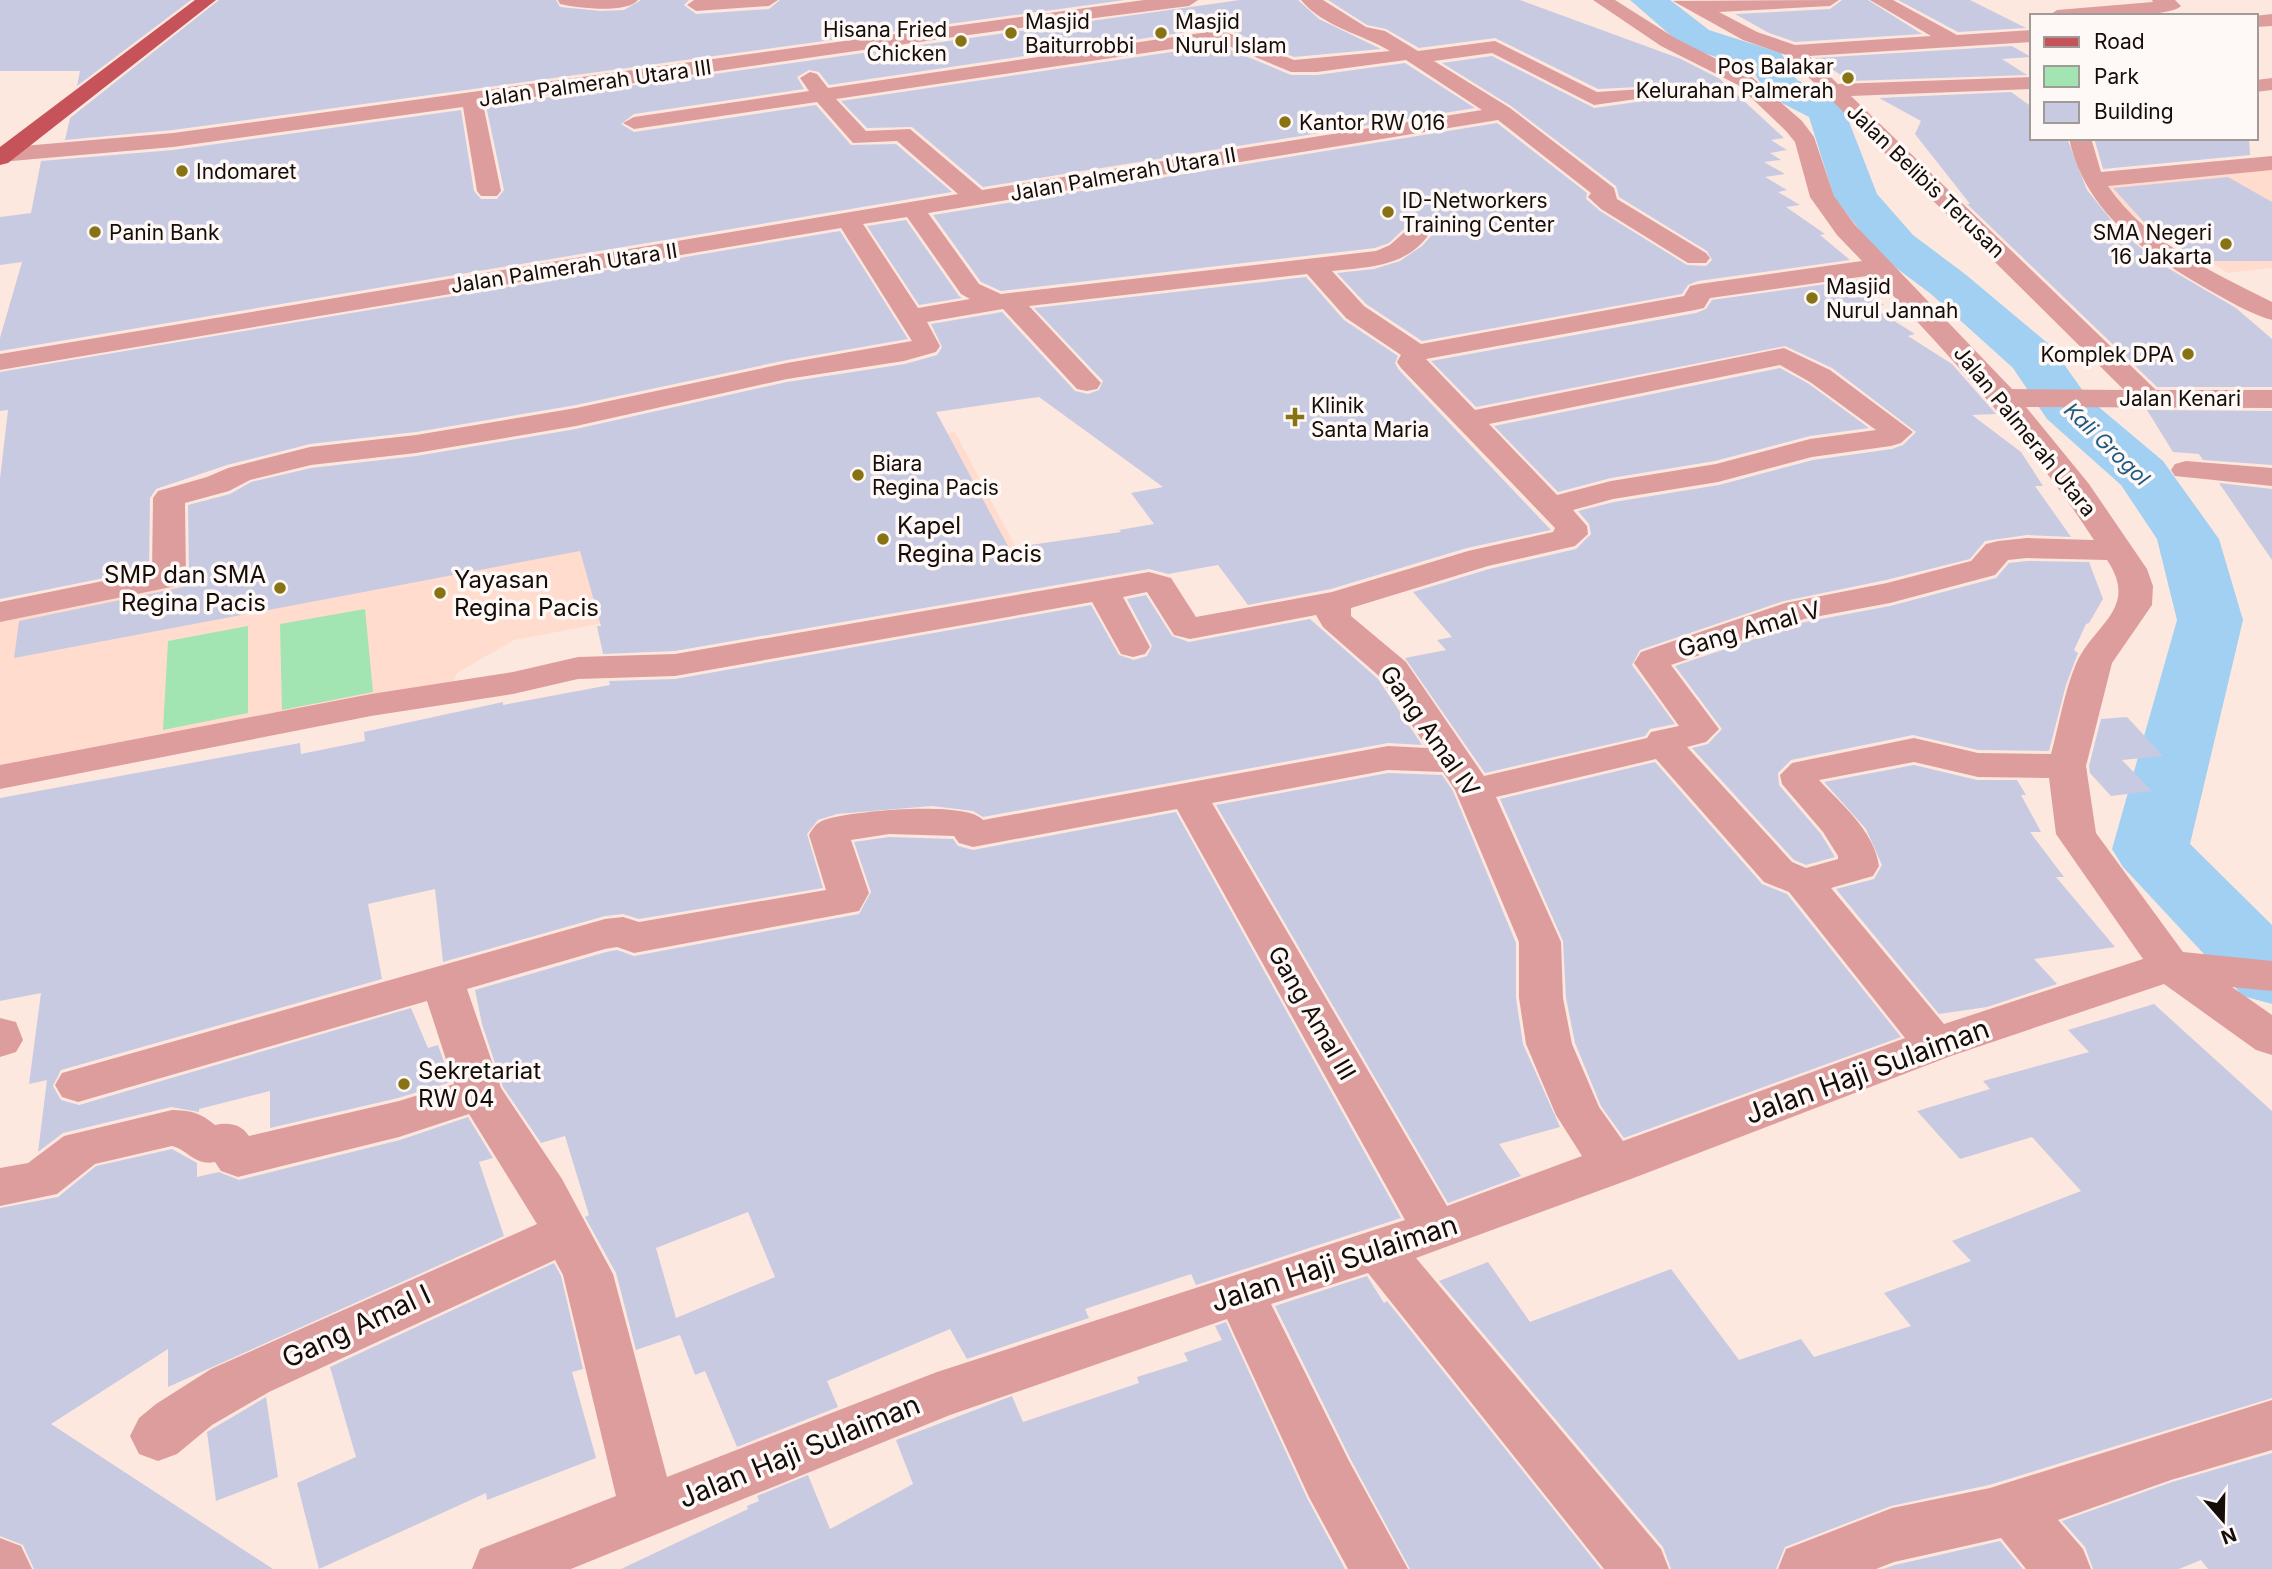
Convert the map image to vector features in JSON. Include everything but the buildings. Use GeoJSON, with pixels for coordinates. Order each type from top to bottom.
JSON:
{"type":"FeatureCollection","features":[{"type":"Feature","properties":{"kind":"main road"},"geometry":{"type":"LineString","coordinates":[[117,63],[192,0]]}},
{"type":"Feature","properties":{"kind":"main road"},"geometry":{"type":"LineString","coordinates":[[1,152],[117,63],[207,0]]}},
{"type":"Feature","properties":{"kind":"street"},"geometry":{"type":"LineString","coordinates":[[567,0],[588,4],[629,0]]}},
{"type":"Feature","properties":{"kind":"street"},"geometry":{"type":"LineString","coordinates":[[696,5],[769,0]]}},
{"type":"Feature","properties":{"kind":"street","name":"Jalan Palmerah Utara III"},"geometry":{"type":"LineString","coordinates":[[1,152],[173,140],[796,56],[1089,6],[1189,0]]}},
{"type":"Feature","properties":{"kind":"street"},"geometry":{"type":"LineString","coordinates":[[1310,0],[1360,32],[1378,35],[1412,55],[1502,113],[1606,193],[1600,197],[1609,204],[1697,258]]}},
{"type":"Feature","properties":{"kind":"street","name":"Jalan Palmerah Utara"},"geometry":{"type":"LineString","coordinates":[[1602,0],[1656,35],[1745,81],[1794,126],[1806,142],[1822,197],[1846,230],[2004,398],[2078,491],[2136,586],[2135,605],[2094,663],[2067,766],[2076,834],[2184,968],[2272,1038]]}},
{"type":"Feature","properties":{"kind":"street"},"geometry":{"type":"LineString","coordinates":[[1690,4],[1830,0]]}},
{"type":"Feature","properties":{"kind":"street"},"geometry":{"type":"LineString","coordinates":[[1880,0],[1952,40]]}},
{"type":"Feature","properties":{"kind":"street"},"geometry":{"type":"LineString","coordinates":[[2080,14],[2172,6],[2161,0]]}},
{"type":"Feature","properties":{"kind":"street"},"geometry":{"type":"LineString","coordinates":[[1775,2],[1850,48]]}},
{"type":"Feature","properties":{"kind":"street","name":"Jalan Belibis Terusan"},"geometry":{"type":"LineString","coordinates":[[1690,4],[1749,36],[1793,51],[2147,397]]}},
{"type":"Feature","properties":{"kind":"street"},"geometry":{"type":"LineString","coordinates":[[1926,26],[2030,18]]}},
{"type":"Feature","properties":{"kind":"street"},"geometry":{"type":"LineString","coordinates":[[635,123],[821,93],[1221,36],[1291,66],[1317,66],[1494,47],[1594,99],[1651,92]]}},
{"type":"Feature","properties":{"kind":"street"},"geometry":{"type":"LineString","coordinates":[[1793,51],[2030,36]]}},
{"type":"Feature","properties":{"kind":"street"},"geometry":{"type":"LineString","coordinates":[[796,56],[821,93],[861,138],[902,134],[978,199]]}},
{"type":"Feature","properties":{"kind":"street"},"geometry":{"type":"LineString","coordinates":[[1833,90],[2030,83]]}},
{"type":"Feature","properties":{"kind":"street"},"geometry":{"type":"LineString","coordinates":[[472,100],[489,191]]}},
{"type":"Feature","properties":{"kind":"street","name":"Jalan Palmerah Utara II"},"geometry":{"type":"LineString","coordinates":[[0,362],[1502,113]]}},
{"type":"Feature","properties":{"kind":"street"},"geometry":{"type":"LineString","coordinates":[[2081,140],[2093,180],[2110,206],[2199,274],[2272,312]]}},
{"type":"Feature","properties":{"kind":"street"},"geometry":{"type":"LineString","coordinates":[[2093,180],[2272,163]]}},
{"type":"Feature","properties":{"kind":"street"},"geometry":{"type":"LineString","coordinates":[[914,210],[970,289],[1004,302],[1087,383]]}},
{"type":"Feature","properties":{"kind":"street"},"geometry":{"type":"LineString","coordinates":[[0,612],[169,578],[169,498],[173,495],[310,456],[416,444],[556,421],[787,371],[915,351],[927,343],[849,222]]}},
{"type":"Feature","properties":{"kind":"street"},"geometry":{"type":"LineString","coordinates":[[911,317],[1004,302],[1381,258],[1399,250],[1418,233]]}},
{"type":"Feature","properties":{"kind":"street"},"geometry":{"type":"LineString","coordinates":[[1312,266],[1355,312],[1416,353],[1695,302],[1699,292],[1882,266]]}},
{"type":"Feature","properties":{"kind":"street"},"geometry":{"type":"LineString","coordinates":[[0,777],[371,705],[513,683],[578,668],[675,665],[1149,582],[1159,585],[1186,628],[1190,628],[1338,601],[1480,558],[1564,539],[1572,534],[1571,526],[1498,452],[1472,419],[1411,362],[1416,353]]}},
{"type":"Feature","properties":{"kind":"street"},"geometry":{"type":"LineString","coordinates":[[1472,419],[1784,356],[1820,376],[1898,432],[1891,437],[1810,448],[1718,473],[1611,490],[1550,506]]}},
{"type":"Feature","properties":{"kind":"street","name":"Jalan Kenari"},"geometry":{"type":"LineString","coordinates":[[2004,398],[2272,399]]}},
{"type":"Feature","properties":{"kind":"street"},"geometry":{"type":"LineString","coordinates":[[2186,470],[2272,477]]}},
{"type":"Feature","properties":{"kind":"street","name":"Gang Amal V"},"geometry":{"type":"LineString","coordinates":[[1665,745],[1664,740],[1693,734],[1700,729],[1652,663],[1657,655],[1707,642],[1797,610],[1890,593],[1983,568],[1998,551],[2027,548],[2116,550]]}},
{"type":"Feature","properties":{"kind":"street"},"geometry":{"type":"LineString","coordinates":[[1103,591],[1133,647]]}},
{"type":"Feature","properties":{"kind":"street","name":"Gang Amal IV"},"geometry":{"type":"LineString","coordinates":[[1338,601],[1332,611],[1335,620],[1393,670],[1464,776],[1540,942],[1541,998],[1549,1044],[1580,1115],[1614,1166]]}},
{"type":"Feature","properties":{"kind":"street"},"geometry":{"type":"LineString","coordinates":[[79,1085],[605,934],[623,932],[634,938],[844,901],[848,893],[829,835],[836,830],[898,820],[965,824],[973,834],[1388,758],[1464,776],[1665,745],[1778,872],[1803,882],[1935,1044]]}},
{"type":"Feature","properties":{"kind":"street"},"geometry":{"type":"LineString","coordinates":[[1803,882],[1859,866],[1860,856],[1850,840],[1801,784],[1799,775],[1805,771],[1914,750],[1978,765],[2067,766]]}},
{"type":"Feature","properties":{"kind":"street","name":"Gang Amal III"},"geometry":{"type":"LineString","coordinates":[[1188,794],[1436,1231]]}},
{"type":"Feature","properties":{"kind":"street"},"geometry":{"type":"LineString","coordinates":[[2184,968],[2272,976]]}},
{"type":"Feature","properties":{"kind":"street","name":"Jalan Haji Sulaiman"},"geometry":{"type":"LineString","coordinates":[[501,1569],[937,1396],[1240,1293],[1436,1231],[1935,1044],[2184,968]]}},
{"type":"Feature","properties":{"kind":"street"},"geometry":{"type":"LineString","coordinates":[[442,981],[480,1093],[545,1193],[588,1274],[649,1512]]}},
{"type":"Feature","properties":{"kind":"street"},"geometry":{"type":"LineString","coordinates":[[0,1034],[0,1040]]}},
{"type":"Feature","properties":{"kind":"street"},"geometry":{"type":"LineString","coordinates":[[0,1187],[40,1180],[81,1149],[172,1128],[185,1127],[206,1145],[227,1141],[238,1158],[386,1123],[480,1093]]}},
{"type":"Feature","properties":{"kind":"street","name":"Gang Amal I"},"geometry":{"type":"LineString","coordinates":[[158,1436],[175,1420],[233,1382],[407,1301],[565,1234]]}},
{"type":"Feature","properties":{"kind":"street"},"geometry":{"type":"LineString","coordinates":[[1379,1250],[1640,1569]]}},
{"type":"Feature","properties":{"kind":"street"},"geometry":{"type":"LineString","coordinates":[[1240,1293],[1329,1479],[1379,1569]]}},
{"type":"Feature","properties":{"kind":"street"},"geometry":{"type":"LineString","coordinates":[[1807,1569],[1892,1535],[2013,1509],[2171,1455],[2272,1425]]}},
{"type":"Feature","properties":{"kind":"street"},"geometry":{"type":"LineString","coordinates":[[2013,1509],[2062,1569]]}},
{"type":"Feature","properties":{"kind":"shaded area","name":"SMA Negeri 16 Jakarta"},"geometry":{"type":"Polygon","coordinates":[[[2272,168],[2272,268],[2228,273],[2118,206],[2107,183],[2272,168]]]}},
{"type":"Feature","properties":{"kind":"shaded area","name":"Yayasan Regina Pacis"},"geometry":{"type":"Polygon","coordinates":[[[955,432],[1015,546],[514,640],[457,673],[453,683],[0,774],[0,614],[848,450],[955,432]]]}},
{"type":"Feature","properties":{"kind":"green space"},"geometry":{"type":"Polygon","coordinates":[[[365,609],[373,692],[282,710],[280,624],[365,609]]]}},
{"type":"Feature","properties":{"kind":"green space"},"geometry":{"type":"Polygon","coordinates":[[[248,626],[248,713],[163,730],[168,641],[248,626]]]}},
{"type":"Feature","properties":{"kind":"waterway","name":"Kali Grogol"},"geometry":{"type":"LineString","coordinates":[[1648,0],[1696,38],[1767,61],[1782,88],[1827,110],[1856,197],[1896,245],[1948,284],[2032,357],[2053,383],[2066,407],[2142,473],[2188,539],[2210,620],[2150,849],[2272,975]]}},
{"type":"Feature","properties":{"kind":"place","name":"Masjid Baiturrobbi"},"geometry":{"type":"Point","coordinates":[1011,33]}},
{"type":"Feature","properties":{"kind":"place","name":"Masjid Nurul Islam"},"geometry":{"type":"Point","coordinates":[1161,33]}},
{"type":"Feature","properties":{"kind":"place","name":"Hisana Fried Chicken"},"geometry":{"type":"Point","coordinates":[961,41]}},
{"type":"Feature","properties":{"kind":"place","name":"Pos Balakar Kelurahan Palmerah"},"geometry":{"type":"Point","coordinates":[1848,78]}},
{"type":"Feature","properties":{"kind":"place","name":"Kantor RW 016"},"geometry":{"type":"Point","coordinates":[1285,122]}},
{"type":"Feature","properties":{"kind":"place","name":"Indomaret"},"geometry":{"type":"Point","coordinates":[182,171]}},
{"type":"Feature","properties":{"kind":"place","name":"ID-Networkers Training Center"},"geometry":{"type":"Point","coordinates":[1388,212]}},
{"type":"Feature","properties":{"kind":"place","name":"Panin Bank"},"geometry":{"type":"Point","coordinates":[95,232]}},
{"type":"Feature","properties":{"kind":"place","name":"SMA Negeri 16 Jakarta"},"geometry":{"type":"Point","coordinates":[2226,244]}},
{"type":"Feature","properties":{"kind":"place","name":"Masjid Nurul Jannah"},"geometry":{"type":"Point","coordinates":[1812,298]}},
{"type":"Feature","properties":{"kind":"place","name":"Komplek DPA"},"geometry":{"type":"Point","coordinates":[2188,354]}},
{"type":"Feature","properties":{"kind":"place","name":"Klinik Santa Maria"},"geometry":{"type":"Point","coordinates":[1295,417]}},
{"type":"Feature","properties":{"kind":"place","name":"Biara Regina Pacis"},"geometry":{"type":"Point","coordinates":[858,475]}},
{"type":"Feature","properties":{"kind":"place","name":"Kapel Regina Pacis"},"geometry":{"type":"Point","coordinates":[883,539]}},
{"type":"Feature","properties":{"kind":"place","name":"SMP dan SMA Regina Pacis"},"geometry":{"type":"Point","coordinates":[280,588]}},
{"type":"Feature","properties":{"kind":"place","name":"Yayasan Regina Pacis"},"geometry":{"type":"Point","coordinates":[440,593]}},
{"type":"Feature","properties":{"kind":"place","name":"Sekretariat RW 04"},"geometry":{"type":"Point","coordinates":[404,1084]}}]}
